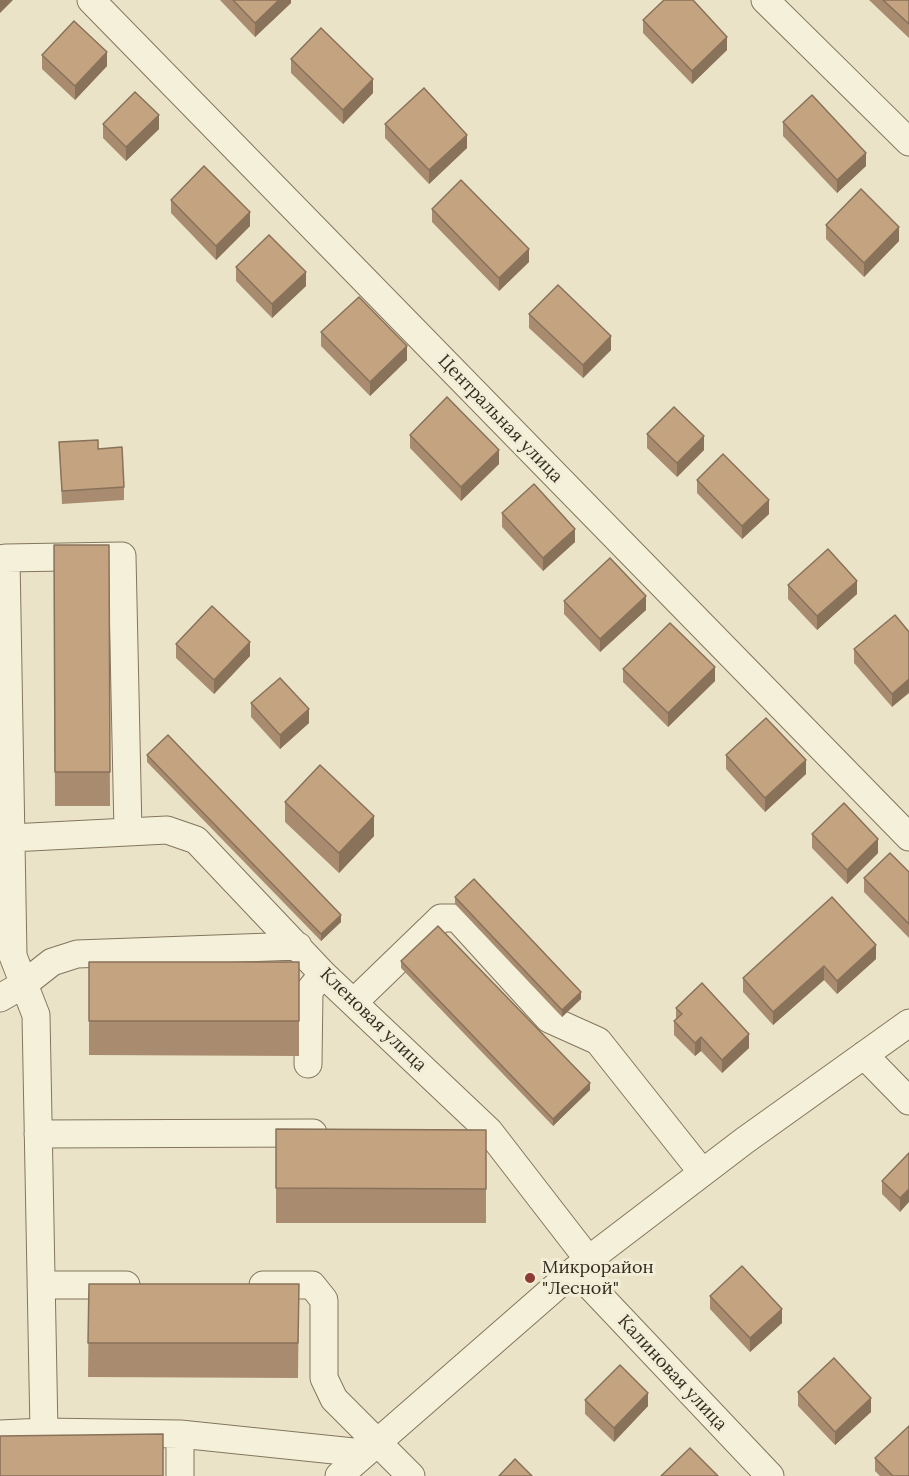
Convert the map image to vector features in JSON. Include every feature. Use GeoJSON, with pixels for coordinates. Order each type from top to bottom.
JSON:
{"type":"FeatureCollection","features":[{"type":"Feature","properties":{"kind":"street","name":"Центральная улица"},"geometry":{"type":"LineString","coordinates":[[90,0],[909,837]]}},
{"type":"Feature","properties":{"kind":"street"},"geometry":{"type":"LineString","coordinates":[[765,0],[909,142]]}},
{"type":"Feature","properties":{"kind":"street"},"geometry":{"type":"LineString","coordinates":[[44,1432],[36,1015],[13,956],[3,559],[122,556],[128,831]]}},
{"type":"Feature","properties":{"kind":"street","name":"Кленовая улица"},"geometry":{"type":"LineString","coordinates":[[11,838],[167,830],[196,840],[323,974],[489,1131],[582,1265]]}},
{"type":"Feature","properties":{"kind":"street"},"geometry":{"type":"LineString","coordinates":[[354,1002],[441,918],[457,918],[549,1019],[597,1041],[702,1172]]}},
{"type":"Feature","properties":{"kind":"street"},"geometry":{"type":"LineString","coordinates":[[0,998],[24,984],[52,962],[77,954],[298,946]]}},
{"type":"Feature","properties":{"kind":"street"},"geometry":{"type":"LineString","coordinates":[[308,1064],[309,991],[323,974]]}},
{"type":"Feature","properties":{"kind":"street"},"geometry":{"type":"LineString","coordinates":[[339,1476],[582,1265],[702,1172],[909,1023]]}},
{"type":"Feature","properties":{"kind":"street"},"geometry":{"type":"LineString","coordinates":[[864,1055],[909,1101]]}},
{"type":"Feature","properties":{"kind":"street"},"geometry":{"type":"LineString","coordinates":[[454,1132],[489,1131]]}},
{"type":"Feature","properties":{"kind":"street"},"geometry":{"type":"LineString","coordinates":[[38,1134],[339,1133]]}},
{"type":"Feature","properties":{"kind":"street","name":"Калиновая улица"},"geometry":{"type":"LineString","coordinates":[[582,1265],[770,1476]]}},
{"type":"Feature","properties":{"kind":"street"},"geometry":{"type":"LineString","coordinates":[[41,1285],[147,1285]]}},
{"type":"Feature","properties":{"kind":"street"},"geometry":{"type":"LineString","coordinates":[[241,1285],[312,1285],[324,1300],[324,1378],[334,1399],[370,1448],[411,1476]]}},
{"type":"Feature","properties":{"kind":"street"},"geometry":{"type":"LineString","coordinates":[[0,1434],[44,1432],[180,1434],[370,1448]]}},
{"type":"Feature","properties":{"kind":"street"},"geometry":{"type":"LineString","coordinates":[[180,1434],[180,1476]]}},
{"type":"Feature","properties":{"kind":"building"},"geometry":{"type":"Polygon","coordinates":[[[233,0],[279,0],[255,23],[233,0]]]}},
{"type":"Feature","properties":{"kind":"building"},"geometry":{"type":"Polygon","coordinates":[[[664,0],[693,0],[727,37],[692,71],[643,20],[664,0]]]}},
{"type":"Feature","properties":{"kind":"building"},"geometry":{"type":"Polygon","coordinates":[[[883,0],[909,0],[909,24],[883,0]]]}},
{"type":"Feature","properties":{"kind":"building"},"geometry":{"type":"Polygon","coordinates":[[[74,21],[107,52],[75,86],[42,55],[74,21]]]}},
{"type":"Feature","properties":{"kind":"building"},"geometry":{"type":"Polygon","coordinates":[[[321,28],[373,79],[343,110],[291,59],[321,28]]]}},
{"type":"Feature","properties":{"kind":"building"},"geometry":{"type":"Polygon","coordinates":[[[424,88],[467,135],[429,170],[385,124],[424,88]]]}},
{"type":"Feature","properties":{"kind":"building"},"geometry":{"type":"Polygon","coordinates":[[[135,92],[159,115],[126,147],[103,124],[135,92]]]}},
{"type":"Feature","properties":{"kind":"building"},"geometry":{"type":"Polygon","coordinates":[[[812,95],[866,153],[837,180],[783,122],[812,95]]]}},
{"type":"Feature","properties":{"kind":"building"},"geometry":{"type":"Polygon","coordinates":[[[204,166],[250,212],[216,246],[171,200],[204,166]]]}},
{"type":"Feature","properties":{"kind":"building"},"geometry":{"type":"Polygon","coordinates":[[[461,180],[529,249],[499,278],[432,209],[461,180]]]}},
{"type":"Feature","properties":{"kind":"building"},"geometry":{"type":"Polygon","coordinates":[[[861,189],[899,227],[864,263],[826,225],[861,189]]]}},
{"type":"Feature","properties":{"kind":"building"},"geometry":{"type":"Polygon","coordinates":[[[269,235],[306,272],[272,304],[236,267],[269,235]]]}},
{"type":"Feature","properties":{"kind":"building"},"geometry":{"type":"Polygon","coordinates":[[[558,285],[611,336],[583,365],[529,314],[558,285]]]}},
{"type":"Feature","properties":{"kind":"building"},"geometry":{"type":"Polygon","coordinates":[[[359,297],[407,346],[370,382],[321,332],[359,297]]]}},
{"type":"Feature","properties":{"kind":"building"},"geometry":{"type":"Polygon","coordinates":[[[447,397],[499,450],[461,487],[410,435],[447,397]]]}},
{"type":"Feature","properties":{"kind":"building"},"geometry":{"type":"Polygon","coordinates":[[[674,407],[704,436],[677,463],[647,434],[674,407]]]}},
{"type":"Feature","properties":{"kind":"building"},"geometry":{"type":"Polygon","coordinates":[[[98,440],[98,449],[122,447],[124,487],[62,491],[59,442],[98,440]]]}},
{"type":"Feature","properties":{"kind":"building"},"geometry":{"type":"Polygon","coordinates":[[[723,454],[769,500],[742,526],[697,480],[723,454]]]}},
{"type":"Feature","properties":{"kind":"building"},"geometry":{"type":"Polygon","coordinates":[[[534,484],[575,529],[543,558],[502,513],[534,484]]]}},
{"type":"Feature","properties":{"kind":"building"},"geometry":{"type":"Polygon","coordinates":[[[54,545],[109,545],[110,772],[55,772],[54,545]]]}},
{"type":"Feature","properties":{"kind":"building"},"geometry":{"type":"Polygon","coordinates":[[[828,549],[857,581],[817,616],[788,585],[828,549]]]}},
{"type":"Feature","properties":{"kind":"building"},"geometry":{"type":"Polygon","coordinates":[[[610,558],[646,596],[600,639],[564,601],[610,558]]]}},
{"type":"Feature","properties":{"kind":"building"},"geometry":{"type":"Polygon","coordinates":[[[212,606],[250,642],[214,680],[176,644],[212,606]]]}},
{"type":"Feature","properties":{"kind":"building"},"geometry":{"type":"Polygon","coordinates":[[[895,615],[909,632],[909,679],[892,694],[854,649],[895,615]]]}},
{"type":"Feature","properties":{"kind":"building"},"geometry":{"type":"Polygon","coordinates":[[[670,623],[715,667],[668,713],[623,669],[670,623]]]}},
{"type":"Feature","properties":{"kind":"building"},"geometry":{"type":"Polygon","coordinates":[[[280,678],[309,709],[280,735],[251,703],[280,678]]]}},
{"type":"Feature","properties":{"kind":"building"},"geometry":{"type":"Polygon","coordinates":[[[766,718],[806,760],[765,798],[726,755],[766,718]]]}},
{"type":"Feature","properties":{"kind":"building"},"geometry":{"type":"Polygon","coordinates":[[[168,735],[341,915],[321,934],[147,755],[168,735]]]}},
{"type":"Feature","properties":{"kind":"building"},"geometry":{"type":"Polygon","coordinates":[[[320,765],[374,816],[339,853],[285,802],[320,765]]]}},
{"type":"Feature","properties":{"kind":"building"},"geometry":{"type":"Polygon","coordinates":[[[844,803],[878,839],[847,870],[812,834],[844,803]]]}},
{"type":"Feature","properties":{"kind":"building"},"geometry":{"type":"Polygon","coordinates":[[[890,853],[909,872],[909,924],[864,878],[890,853]]]}},
{"type":"Feature","properties":{"kind":"building"},"geometry":{"type":"Polygon","coordinates":[[[474,879],[581,992],[562,1010],[455,897],[474,879]]]}},
{"type":"Feature","properties":{"kind":"building"},"geometry":{"type":"Polygon","coordinates":[[[832,897],[876,945],[837,981],[824,966],[773,1012],[743,978],[832,897]]]}},
{"type":"Feature","properties":{"kind":"building"},"geometry":{"type":"Polygon","coordinates":[[[438,926],[590,1083],[553,1119],[401,961],[438,926]]]}},
{"type":"Feature","properties":{"kind":"building"},"geometry":{"type":"Polygon","coordinates":[[[89,962],[299,962],[299,1021],[89,1021],[89,962]]]}},
{"type":"Feature","properties":{"kind":"building"},"geometry":{"type":"Polygon","coordinates":[[[702,983],[749,1034],[722,1060],[701,1037],[695,1043],[674,1021],[682,1014],[676,1008],[702,983]]]}},
{"type":"Feature","properties":{"kind":"building"},"geometry":{"type":"Polygon","coordinates":[[[276,1129],[486,1130],[486,1189],[276,1188],[276,1129]]]}},
{"type":"Feature","properties":{"kind":"building"},"geometry":{"type":"Polygon","coordinates":[[[909,1153],[909,1189],[900,1198],[882,1181],[909,1153]]]}},
{"type":"Feature","properties":{"kind":"building"},"geometry":{"type":"Polygon","coordinates":[[[742,1266],[782,1309],[750,1338],[710,1296],[742,1266]]]}},
{"type":"Feature","properties":{"kind":"building"},"geometry":{"type":"Polygon","coordinates":[[[89,1284],[299,1284],[298,1343],[88,1343],[89,1284]]]}},
{"type":"Feature","properties":{"kind":"building"},"geometry":{"type":"Polygon","coordinates":[[[834,1358],[871,1398],[835,1432],[798,1392],[834,1358]]]}},
{"type":"Feature","properties":{"kind":"building"},"geometry":{"type":"Polygon","coordinates":[[[620,1365],[648,1393],[614,1428],[585,1400],[620,1365]]]}},
{"type":"Feature","properties":{"kind":"building"},"geometry":{"type":"Polygon","coordinates":[[[909,1426],[909,1476],[893,1476],[875,1458],[909,1426]]]}},
{"type":"Feature","properties":{"kind":"building"},"geometry":{"type":"Polygon","coordinates":[[[163,1434],[163,1476],[0,1476],[0,1436],[163,1434]]]}},
{"type":"Feature","properties":{"kind":"building"},"geometry":{"type":"Polygon","coordinates":[[[690,1448],[718,1476],[661,1476],[690,1448]]]}},
{"type":"Feature","properties":{"kind":"building"},"geometry":{"type":"Polygon","coordinates":[[[515,1459],[532,1476],[499,1476],[515,1459]]]}},
{"type":"Feature","properties":{"kind":"place","name":"Микрорайон \"Лесной\""},"geometry":{"type":"Point","coordinates":[530,1278]}}]}
